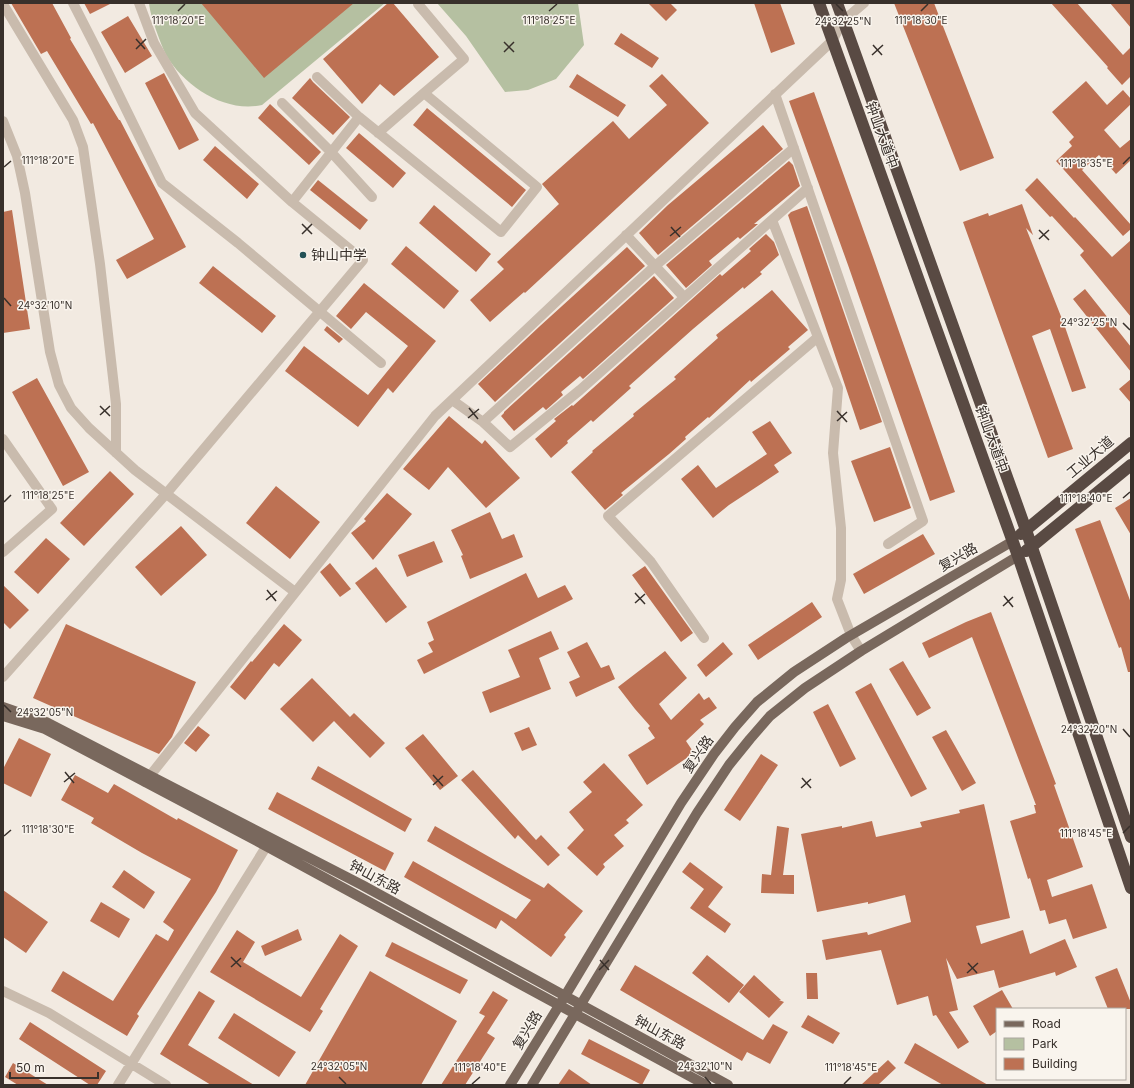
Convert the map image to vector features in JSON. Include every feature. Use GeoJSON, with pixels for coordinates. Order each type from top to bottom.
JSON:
{"type":"FeatureCollection","features":[{"type":"Feature","properties":{"kind":"highway","name":"钟山大道中"},"geometry":{"type":"LineString","coordinates":[[819,3],[1013,541],[1131,888]]}},
{"type":"Feature","properties":{"kind":"highway","name":"钟山大道中"},"geometry":{"type":"LineString","coordinates":[[837,3],[1032,547],[1131,837]]}},
{"type":"Feature","properties":{"kind":"highway","name":"工业大道"},"geometry":{"type":"LineString","coordinates":[[1013,541],[1131,443]]}},
{"type":"Feature","properties":{"kind":"highway"},"geometry":{"type":"LineString","coordinates":[[1018,556],[1032,547],[1131,464]]}},
{"type":"Feature","properties":{"kind":"main road","name":"复兴路"},"geometry":{"type":"LineString","coordinates":[[510,1085],[681,803],[714,754],[757,702],[794,672],[852,635],[1013,541]]}},
{"type":"Feature","properties":{"kind":"main road"},"geometry":{"type":"LineString","coordinates":[[532,1085],[697,813],[729,765],[770,716],[805,688],[861,651],[1018,556]]}},
{"type":"Feature","properties":{"kind":"main road","name":"钟山东路"},"geometry":{"type":"LineString","coordinates":[[3,707],[46,722],[147,779]]}},
{"type":"Feature","properties":{"kind":"main road","name":"钟山东路"},"geometry":{"type":"LineString","coordinates":[[3,716],[44,729],[147,779],[268,842],[559,1005],[578,1010],[728,1085]]}},
{"type":"Feature","properties":{"kind":"main road","name":"钟山东路"},"geometry":{"type":"LineString","coordinates":[[268,842],[362,885],[565,996],[578,1010],[706,1085]]}},
{"type":"Feature","properties":{"kind":"street"},"geometry":{"type":"LineString","coordinates":[[73,3],[162,183],[238,243],[381,363]]}},
{"type":"Feature","properties":{"kind":"street"},"geometry":{"type":"LineString","coordinates":[[3,677],[166,494],[363,260],[292,202],[195,113],[154,43],[139,3]]}},
{"type":"Feature","properties":{"kind":"street"},"geometry":{"type":"LineString","coordinates":[[147,779],[435,416],[832,41],[844,21],[864,3]]}},
{"type":"Feature","properties":{"kind":"street"},"geometry":{"type":"LineString","coordinates":[[3,4],[73,120],[82,147],[101,272],[116,404],[116,453]]}},
{"type":"Feature","properties":{"kind":"street"},"geometry":{"type":"LineString","coordinates":[[378,133],[464,59],[418,4]]}},
{"type":"Feature","properties":{"kind":"street"},"geometry":{"type":"LineString","coordinates":[[317,77],[359,118],[501,232],[537,187],[424,93]]}},
{"type":"Feature","properties":{"kind":"street"},"geometry":{"type":"LineString","coordinates":[[776,94],[923,521],[888,544]]}},
{"type":"Feature","properties":{"kind":"street"},"geometry":{"type":"LineString","coordinates":[[282,103],[331,152],[372,197]]}},
{"type":"Feature","properties":{"kind":"street"},"geometry":{"type":"LineString","coordinates":[[292,202],[359,118]]}},
{"type":"Feature","properties":{"kind":"street"},"geometry":{"type":"LineString","coordinates":[[3,121],[17,156],[25,193],[50,352],[59,385],[71,408],[89,428],[134,470],[295,592]]}},
{"type":"Feature","properties":{"kind":"street"},"geometry":{"type":"LineString","coordinates":[[484,422],[655,266],[794,148]]}},
{"type":"Feature","properties":{"kind":"street"},"geometry":{"type":"LineString","coordinates":[[452,400],[484,422],[510,447],[580,390],[808,188]]}},
{"type":"Feature","properties":{"kind":"street"},"geometry":{"type":"LineString","coordinates":[[772,220],[838,388],[832,453],[841,528],[841,580],[837,600],[852,635],[861,651]]}},
{"type":"Feature","properties":{"kind":"street"},"geometry":{"type":"LineString","coordinates":[[626,235],[684,297]]}},
{"type":"Feature","properties":{"kind":"street"},"geometry":{"type":"LineString","coordinates":[[704,638],[651,562],[608,516],[818,338]]}},
{"type":"Feature","properties":{"kind":"street"},"geometry":{"type":"LineString","coordinates":[[3,439],[52,509],[3,552]]}},
{"type":"Feature","properties":{"kind":"street"},"geometry":{"type":"LineString","coordinates":[[118,1085],[268,842]]}},
{"type":"Feature","properties":{"kind":"street"},"geometry":{"type":"LineString","coordinates":[[3,991],[49,1013],[166,1085]]}},
{"type":"Feature","properties":{"kind":"green space"},"geometry":{"type":"Polygon","coordinates":[[[149,3],[385,3],[262,105],[248,106],[234,105],[207,95],[195,87],[174,67],[166,55],[156,30],[149,3]]]}},
{"type":"Feature","properties":{"kind":"green space"},"geometry":{"type":"Polygon","coordinates":[[[437,3],[578,3],[584,45],[556,79],[528,90],[505,92],[466,36],[437,3]]]}},
{"type":"Feature","properties":{"kind":"building"},"geometry":{"type":"Polygon","coordinates":[[[11,3],[52,3],[71,38],[70,39],[120,120],[186,247],[127,279],[116,260],[154,239],[93,123],[91,124],[47,51],[41,54],[11,3]]]}},
{"type":"Feature","properties":{"kind":"building"},"geometry":{"type":"Polygon","coordinates":[[[84,3],[112,3],[90,14],[84,3]]]}},
{"type":"Feature","properties":{"kind":"building"},"geometry":{"type":"Polygon","coordinates":[[[201,3],[354,3],[264,78],[201,3]]]}},
{"type":"Feature","properties":{"kind":"building"},"geometry":{"type":"Polygon","coordinates":[[[388,3],[393,3],[439,57],[394,96],[380,84],[362,104],[323,59],[388,3]]]}},
{"type":"Feature","properties":{"kind":"building"},"geometry":{"type":"Polygon","coordinates":[[[648,3],[670,3],[677,10],[666,21],[648,3]]]}},
{"type":"Feature","properties":{"kind":"building"},"geometry":{"type":"Polygon","coordinates":[[[754,3],[780,3],[795,44],[771,53],[754,3]]]}},
{"type":"Feature","properties":{"kind":"building"},"geometry":{"type":"Polygon","coordinates":[[[894,3],[934,3],[994,158],[960,171],[894,3]]]}},
{"type":"Feature","properties":{"kind":"building"},"geometry":{"type":"Polygon","coordinates":[[[1051,3],[1077,3],[1123,55],[1131,47],[1131,76],[1122,85],[1107,68],[1108,67],[1051,3]]]}},
{"type":"Feature","properties":{"kind":"building"},"geometry":{"type":"Polygon","coordinates":[[[1110,3],[1131,3],[1131,28],[1110,3]]]}},
{"type":"Feature","properties":{"kind":"building"},"geometry":{"type":"Polygon","coordinates":[[[128,16],[152,56],[125,73],[101,32],[128,16]]]}},
{"type":"Feature","properties":{"kind":"building"},"geometry":{"type":"Polygon","coordinates":[[[621,33],[659,58],[652,68],[614,44],[621,33]]]}},
{"type":"Feature","properties":{"kind":"building"},"geometry":{"type":"Polygon","coordinates":[[[164,73],[199,140],[179,150],[145,83],[164,73]]]}},
{"type":"Feature","properties":{"kind":"building"},"geometry":{"type":"Polygon","coordinates":[[[577,74],[626,105],[618,117],[569,87],[577,74]]]}},
{"type":"Feature","properties":{"kind":"building"},"geometry":{"type":"Polygon","coordinates":[[[662,74],[709,123],[525,293],[524,292],[490,322],[470,300],[504,269],[497,262],[559,204],[542,184],[613,121],[629,139],[667,105],[649,86],[662,74]]]}},
{"type":"Feature","properties":{"kind":"building"},"geometry":{"type":"Polygon","coordinates":[[[310,78],[350,117],[333,135],[292,98],[310,78]]]}},
{"type":"Feature","properties":{"kind":"building"},"geometry":{"type":"Polygon","coordinates":[[[1086,81],[1107,105],[1123,90],[1131,99],[1131,104],[1104,130],[1120,148],[1131,139],[1131,160],[1116,174],[1099,155],[1082,170],[1131,225],[1131,229],[1123,236],[1056,161],[1072,146],[1069,142],[1074,137],[1052,112],[1086,81]]]}},
{"type":"Feature","properties":{"kind":"building"},"geometry":{"type":"Polygon","coordinates":[[[814,92],[955,492],[930,501],[789,101],[814,92]]]}},
{"type":"Feature","properties":{"kind":"building"},"geometry":{"type":"Polygon","coordinates":[[[270,104],[321,152],[309,165],[258,118],[270,104]]]}},
{"type":"Feature","properties":{"kind":"building"},"geometry":{"type":"Polygon","coordinates":[[[427,108],[526,190],[512,207],[413,125],[427,108]]]}},
{"type":"Feature","properties":{"kind":"building"},"geometry":{"type":"Polygon","coordinates":[[[763,125],[783,149],[658,255],[639,233],[668,205],[763,125]]]}},
{"type":"Feature","properties":{"kind":"building"},"geometry":{"type":"Polygon","coordinates":[[[359,133],[406,173],[393,188],[346,148],[359,133]]]}},
{"type":"Feature","properties":{"kind":"building"},"geometry":{"type":"Polygon","coordinates":[[[215,146],[259,184],[247,199],[203,160],[215,146]]]}},
{"type":"Feature","properties":{"kind":"building"},"geometry":{"type":"Polygon","coordinates":[[[789,161],[793,165],[800,186],[754,224],[758,224],[740,239],[738,237],[709,261],[712,265],[686,288],[666,265],[789,161]]]}},
{"type":"Feature","properties":{"kind":"building"},"geometry":{"type":"Polygon","coordinates":[[[1037,178],[1112,257],[1131,240],[1131,317],[1080,255],[1084,251],[1052,216],[1050,217],[1025,190],[1037,178]]]}},
{"type":"Feature","properties":{"kind":"building"},"geometry":{"type":"Polygon","coordinates":[[[318,180],[368,220],[360,230],[310,190],[318,180]]]}},
{"type":"Feature","properties":{"kind":"building"},"geometry":{"type":"Polygon","coordinates":[[[1022,204],[1033,235],[1026,228],[1064,324],[1086,388],[1072,392],[1050,329],[1032,336],[1073,449],[1048,458],[963,222],[988,213],[989,216],[1022,204]]]}},
{"type":"Feature","properties":{"kind":"building"},"geometry":{"type":"Polygon","coordinates":[[[434,205],[491,254],[476,272],[419,223],[434,205]]]}},
{"type":"Feature","properties":{"kind":"building"},"geometry":{"type":"Polygon","coordinates":[[[807,206],[882,422],[860,430],[788,215],[791,212],[807,206]]]}},
{"type":"Feature","properties":{"kind":"building"},"geometry":{"type":"Polygon","coordinates":[[[12,210],[30,329],[3,333],[3,212],[12,210]]]}},
{"type":"Feature","properties":{"kind":"building"},"geometry":{"type":"Polygon","coordinates":[[[766,234],[774,242],[779,255],[760,272],[762,274],[744,289],[743,287],[693,329],[629,386],[631,388],[593,422],[591,420],[567,441],[568,443],[551,458],[535,439],[556,421],[554,419],[572,405],[573,406],[720,274],[722,276],[751,251],[749,249],[766,234]]]}},
{"type":"Feature","properties":{"kind":"building"},"geometry":{"type":"Polygon","coordinates":[[[406,246],[459,291],[444,309],[391,264],[406,246]]]}},
{"type":"Feature","properties":{"kind":"building"},"geometry":{"type":"Polygon","coordinates":[[[627,247],[645,266],[495,402],[478,384],[627,247]]]}},
{"type":"Feature","properties":{"kind":"building"},"geometry":{"type":"Polygon","coordinates":[[[213,266],[276,316],[262,333],[199,283],[213,266]]]}},
{"type":"Feature","properties":{"kind":"building"},"geometry":{"type":"Polygon","coordinates":[[[654,276],[674,298],[583,379],[580,376],[561,392],[563,395],[546,410],[543,407],[514,431],[501,416],[504,412],[654,276]]]}},
{"type":"Feature","properties":{"kind":"building"},"geometry":{"type":"Polygon","coordinates":[[[364,283],[436,341],[393,393],[388,388],[358,427],[285,371],[304,346],[368,395],[408,346],[366,312],[351,329],[336,316],[364,283]]]}},
{"type":"Feature","properties":{"kind":"building"},"geometry":{"type":"Polygon","coordinates":[[[1085,289],[1131,347],[1131,372],[1073,299],[1085,289]]]}},
{"type":"Feature","properties":{"kind":"building"},"geometry":{"type":"Polygon","coordinates":[[[772,290],[808,330],[788,347],[790,349],[751,382],[750,380],[709,418],[708,417],[685,437],[686,439],[669,454],[621,493],[623,495],[605,510],[571,472],[593,452],[592,451],[634,416],[633,414],[676,379],[674,377],[718,338],[716,335],[772,290]]]}},
{"type":"Feature","properties":{"kind":"building"},"geometry":{"type":"Polygon","coordinates":[[[327,326],[343,339],[339,343],[324,330],[327,326]]]}},
{"type":"Feature","properties":{"kind":"building"},"geometry":{"type":"Polygon","coordinates":[[[37,378],[89,472],[63,486],[12,392],[37,378]]]}},
{"type":"Feature","properties":{"kind":"building"},"geometry":{"type":"Polygon","coordinates":[[[1131,379],[1131,403],[1119,389],[1131,379]]]}},
{"type":"Feature","properties":{"kind":"building"},"geometry":{"type":"Polygon","coordinates":[[[449,416],[482,444],[485,440],[520,478],[486,508],[448,467],[429,490],[403,469],[449,416]]]}},
{"type":"Feature","properties":{"kind":"building"},"geometry":{"type":"Polygon","coordinates":[[[770,421],[792,453],[774,465],[779,472],[729,505],[713,518],[681,479],[698,465],[716,488],[767,454],[752,432],[770,421]]]}},
{"type":"Feature","properties":{"kind":"building"},"geometry":{"type":"Polygon","coordinates":[[[890,447],[911,508],[874,522],[851,461],[890,447]]]}},
{"type":"Feature","properties":{"kind":"building"},"geometry":{"type":"Polygon","coordinates":[[[110,471],[134,494],[84,546],[60,523],[110,471]]]}},
{"type":"Feature","properties":{"kind":"building"},"geometry":{"type":"Polygon","coordinates":[[[276,486],[320,522],[290,559],[246,523],[276,486]]]}},
{"type":"Feature","properties":{"kind":"building"},"geometry":{"type":"Polygon","coordinates":[[[387,493],[412,514],[373,560],[351,533],[366,521],[364,519],[387,493]]]}},
{"type":"Feature","properties":{"kind":"building"},"geometry":{"type":"Polygon","coordinates":[[[1131,498],[1131,535],[1115,508],[1131,498]]]}},
{"type":"Feature","properties":{"kind":"building"},"geometry":{"type":"Polygon","coordinates":[[[490,512],[502,539],[514,534],[523,557],[470,579],[461,556],[463,555],[451,530],[490,512]]]}},
{"type":"Feature","properties":{"kind":"building"},"geometry":{"type":"Polygon","coordinates":[[[1100,520],[1131,603],[1131,672],[1128,672],[1121,647],[1119,648],[1075,529],[1100,520]]]}},
{"type":"Feature","properties":{"kind":"building"},"geometry":{"type":"Polygon","coordinates":[[[181,526],[207,555],[161,596],[135,567],[181,526]]]}},
{"type":"Feature","properties":{"kind":"building"},"geometry":{"type":"Polygon","coordinates":[[[923,534],[935,554],[864,594],[853,574],[923,534]]]}},
{"type":"Feature","properties":{"kind":"building"},"geometry":{"type":"Polygon","coordinates":[[[46,538],[70,559],[38,594],[14,572],[46,538]]]}},
{"type":"Feature","properties":{"kind":"building"},"geometry":{"type":"Polygon","coordinates":[[[434,541],[443,562],[407,577],[398,555],[434,541]]]}},
{"type":"Feature","properties":{"kind":"building"},"geometry":{"type":"Polygon","coordinates":[[[330,563],[351,589],[340,597],[320,572],[330,563]]]}},
{"type":"Feature","properties":{"kind":"building"},"geometry":{"type":"Polygon","coordinates":[[[645,566],[693,633],[681,642],[632,575],[645,566]]]}},
{"type":"Feature","properties":{"kind":"building"},"geometry":{"type":"Polygon","coordinates":[[[376,567],[407,607],[386,623],[355,583],[376,567]]]}},
{"type":"Feature","properties":{"kind":"building"},"geometry":{"type":"Polygon","coordinates":[[[526,573],[538,598],[565,585],[573,599],[424,674],[417,660],[433,652],[428,643],[434,640],[427,622],[526,573]]]}},
{"type":"Feature","properties":{"kind":"building"},"geometry":{"type":"Polygon","coordinates":[[[3,585],[29,610],[10,629],[3,622],[3,585]]]}},
{"type":"Feature","properties":{"kind":"building"},"geometry":{"type":"Polygon","coordinates":[[[812,602],[822,617],[758,660],[748,645],[812,602]]]}},
{"type":"Feature","properties":{"kind":"building"},"geometry":{"type":"Polygon","coordinates":[[[991,612],[1056,784],[1054,785],[1083,867],[1047,880],[1052,897],[1092,884],[1107,928],[1073,939],[1066,919],[1049,924],[1045,910],[1040,911],[1030,878],[1028,879],[1010,821],[1036,813],[1034,805],[1036,805],[972,637],[929,658],[922,643],[991,612]]]}},
{"type":"Feature","properties":{"kind":"building"},"geometry":{"type":"Polygon","coordinates":[[[66,624],[196,682],[172,737],[159,754],[33,698],[66,624]]]}},
{"type":"Feature","properties":{"kind":"building"},"geometry":{"type":"Polygon","coordinates":[[[284,624],[302,640],[279,667],[274,663],[245,700],[230,687],[284,624]]]}},
{"type":"Feature","properties":{"kind":"building"},"geometry":{"type":"Polygon","coordinates":[[[551,631],[559,649],[539,658],[551,689],[490,713],[482,692],[520,677],[508,650],[551,631]]]}},
{"type":"Feature","properties":{"kind":"building"},"geometry":{"type":"Polygon","coordinates":[[[587,642],[601,668],[609,665],[615,679],[576,697],[569,682],[580,677],[567,652],[587,642]]]}},
{"type":"Feature","properties":{"kind":"building"},"geometry":{"type":"Polygon","coordinates":[[[723,642],[733,654],[706,677],[697,665],[723,642]]]}},
{"type":"Feature","properties":{"kind":"building"},"geometry":{"type":"Polygon","coordinates":[[[665,651],[687,678],[659,704],[671,720],[699,693],[704,700],[709,697],[717,708],[700,720],[704,724],[686,741],[694,753],[647,785],[628,755],[655,738],[648,728],[650,726],[618,687],[665,651]]]}},
{"type":"Feature","properties":{"kind":"building"},"geometry":{"type":"Polygon","coordinates":[[[903,661],[931,708],[917,716],[889,669],[903,661]]]}},
{"type":"Feature","properties":{"kind":"building"},"geometry":{"type":"Polygon","coordinates":[[[312,678],[350,717],[354,713],[385,743],[370,758],[334,721],[313,742],[280,709],[312,678]]]}},
{"type":"Feature","properties":{"kind":"building"},"geometry":{"type":"Polygon","coordinates":[[[871,683],[927,789],[911,797],[855,692],[871,683]]]}},
{"type":"Feature","properties":{"kind":"building"},"geometry":{"type":"Polygon","coordinates":[[[828,704],[856,759],[840,767],[813,712],[828,704]]]}},
{"type":"Feature","properties":{"kind":"building"},"geometry":{"type":"Polygon","coordinates":[[[198,726],[210,735],[196,752],[184,743],[198,726]]]}},
{"type":"Feature","properties":{"kind":"building"},"geometry":{"type":"Polygon","coordinates":[[[529,727],[537,745],[522,751],[514,733],[529,727]]]}},
{"type":"Feature","properties":{"kind":"building"},"geometry":{"type":"Polygon","coordinates":[[[946,730],[976,783],[962,791],[932,737],[946,730]]]}},
{"type":"Feature","properties":{"kind":"building"},"geometry":{"type":"Polygon","coordinates":[[[423,734],[458,776],[440,790],[405,748],[423,734]]]}},
{"type":"Feature","properties":{"kind":"building"},"geometry":{"type":"Polygon","coordinates":[[[19,738],[51,754],[31,797],[3,783],[3,769],[19,738]]]}},
{"type":"Feature","properties":{"kind":"building"},"geometry":{"type":"Polygon","coordinates":[[[761,754],[778,765],[740,821],[724,810],[761,754]]]}},
{"type":"Feature","properties":{"kind":"building"},"geometry":{"type":"Polygon","coordinates":[[[604,763],[643,805],[626,820],[629,823],[614,835],[624,846],[603,864],[605,867],[597,876],[567,848],[584,830],[569,812],[592,792],[583,782],[604,763]]]}},
{"type":"Feature","properties":{"kind":"building"},"geometry":{"type":"Polygon","coordinates":[[[318,766],[412,819],[405,832],[311,779],[318,766]]]}},
{"type":"Feature","properties":{"kind":"building"},"geometry":{"type":"Polygon","coordinates":[[[473,770],[536,840],[541,835],[560,855],[548,866],[518,835],[515,839],[461,780],[473,770]]]}},
{"type":"Feature","properties":{"kind":"building"},"geometry":{"type":"Polygon","coordinates":[[[75,775],[108,793],[114,784],[177,820],[178,818],[238,850],[216,892],[137,1014],[139,1016],[127,1036],[51,991],[63,971],[113,1001],[156,934],[168,941],[174,930],[163,922],[191,879],[142,853],[91,823],[94,818],[61,800],[75,775]]]}},
{"type":"Feature","properties":{"kind":"building"},"geometry":{"type":"Polygon","coordinates":[[[277,792],[394,853],[385,871],[268,809],[277,792]]]}},
{"type":"Feature","properties":{"kind":"building"},"geometry":{"type":"Polygon","coordinates":[[[984,804],[1010,918],[976,926],[981,944],[1023,930],[1030,954],[1065,939],[1077,967],[1056,976],[1055,972],[999,988],[994,970],[957,979],[946,958],[958,1010],[949,1012],[969,1042],[958,1049],[936,1015],[933,1016],[928,996],[897,1005],[881,950],[826,960],[822,940],[867,932],[868,935],[911,922],[905,895],[868,904],[868,902],[817,912],[801,834],[842,826],[842,828],[872,821],[876,837],[922,827],[920,822],[960,813],[959,810],[984,804]]]}},
{"type":"Feature","properties":{"kind":"building"},"geometry":{"type":"Polygon","coordinates":[[[435,826],[544,888],[548,883],[583,911],[564,935],[566,937],[551,957],[501,920],[496,929],[404,877],[413,861],[516,919],[531,900],[427,841],[435,826]]]}},
{"type":"Feature","properties":{"kind":"building"},"geometry":{"type":"Polygon","coordinates":[[[777,826],[789,828],[783,875],[794,875],[794,894],[761,893],[762,874],[771,875],[777,826]]]}},
{"type":"Feature","properties":{"kind":"building"},"geometry":{"type":"Polygon","coordinates":[[[690,862],[723,887],[708,907],[731,924],[725,933],[690,908],[704,889],[682,872],[690,862]]]}},
{"type":"Feature","properties":{"kind":"building"},"geometry":{"type":"Polygon","coordinates":[[[124,870],[155,892],[144,909],[112,887],[124,870]]]}},
{"type":"Feature","properties":{"kind":"building"},"geometry":{"type":"Polygon","coordinates":[[[3,890],[48,922],[26,953],[3,937],[3,890]]]}},
{"type":"Feature","properties":{"kind":"building"},"geometry":{"type":"Polygon","coordinates":[[[101,902],[130,919],[119,938],[90,921],[101,902]]]}},
{"type":"Feature","properties":{"kind":"building"},"geometry":{"type":"Polygon","coordinates":[[[298,929],[302,940],[265,956],[261,946],[298,929]]]}},
{"type":"Feature","properties":{"kind":"building"},"geometry":{"type":"Polygon","coordinates":[[[237,930],[255,942],[243,962],[301,997],[340,934],[358,946],[320,1009],[323,1011],[310,1032],[210,972],[237,930]]]}},
{"type":"Feature","properties":{"kind":"building"},"geometry":{"type":"Polygon","coordinates":[[[392,942],[468,980],[460,994],[385,956],[392,942]]]}},
{"type":"Feature","properties":{"kind":"building"},"geometry":{"type":"Polygon","coordinates":[[[707,955],[744,985],[729,1003],[692,973],[707,955]]]}},
{"type":"Feature","properties":{"kind":"building"},"geometry":{"type":"Polygon","coordinates":[[[635,965],[763,1040],[773,1024],[788,1032],[770,1064],[747,1052],[742,1061],[620,990],[635,965]]]}},
{"type":"Feature","properties":{"kind":"building"},"geometry":{"type":"Polygon","coordinates":[[[1117,968],[1131,1003],[1131,1009],[1108,1008],[1095,977],[1117,968]]]}},
{"type":"Feature","properties":{"kind":"building"},"geometry":{"type":"Polygon","coordinates":[[[370,971],[457,1021],[421,1085],[305,1085],[370,971]]]}},
{"type":"Feature","properties":{"kind":"building"},"geometry":{"type":"Polygon","coordinates":[[[806,973],[817,973],[818,999],[807,999],[806,973]]]}},
{"type":"Feature","properties":{"kind":"building"},"geometry":{"type":"Polygon","coordinates":[[[754,975],[781,1000],[779,1000],[784,1002],[769,1018],[739,992],[754,975]]]}},
{"type":"Feature","properties":{"kind":"building"},"geometry":{"type":"Polygon","coordinates":[[[1002,990],[1012,1008],[996,1008],[996,1032],[990,1036],[973,1006],[1002,990]]]}},
{"type":"Feature","properties":{"kind":"building"},"geometry":{"type":"Polygon","coordinates":[[[199,991],[215,1001],[188,1045],[254,1085],[211,1085],[160,1054],[199,991]]]}},
{"type":"Feature","properties":{"kind":"building"},"geometry":{"type":"Polygon","coordinates":[[[493,991],[508,1000],[487,1033],[495,1038],[465,1085],[441,1085],[485,1016],[479,1013],[493,991]]]}},
{"type":"Feature","properties":{"kind":"building"},"geometry":{"type":"Polygon","coordinates":[[[234,1013],[296,1052],[279,1077],[218,1038],[234,1013]]]}},
{"type":"Feature","properties":{"kind":"building"},"geometry":{"type":"Polygon","coordinates":[[[808,1015],[840,1033],[833,1044],[801,1027],[808,1015]]]}},
{"type":"Feature","properties":{"kind":"building"},"geometry":{"type":"Polygon","coordinates":[[[30,1022],[106,1071],[97,1085],[90,1085],[19,1039],[30,1022]]]}},
{"type":"Feature","properties":{"kind":"building"},"geometry":{"type":"Polygon","coordinates":[[[589,1039],[650,1070],[642,1085],[581,1054],[589,1039]]]}},
{"type":"Feature","properties":{"kind":"building"},"geometry":{"type":"Polygon","coordinates":[[[915,1043],[988,1085],[943,1085],[904,1063],[915,1043]]]}},
{"type":"Feature","properties":{"kind":"building"},"geometry":{"type":"Polygon","coordinates":[[[888,1060],[896,1068],[878,1085],[861,1085],[888,1060]]]}},
{"type":"Feature","properties":{"kind":"building"},"geometry":{"type":"Polygon","coordinates":[[[13,1063],[48,1085],[18,1085],[5,1077],[13,1063]]]}},
{"type":"Feature","properties":{"kind":"building"},"geometry":{"type":"Polygon","coordinates":[[[569,1069],[592,1085],[558,1085],[569,1069]]]}},
{"type":"Feature","properties":{"kind":"place","name":"钟山中学"},"geometry":{"type":"Point","coordinates":[303,255]}}]}
